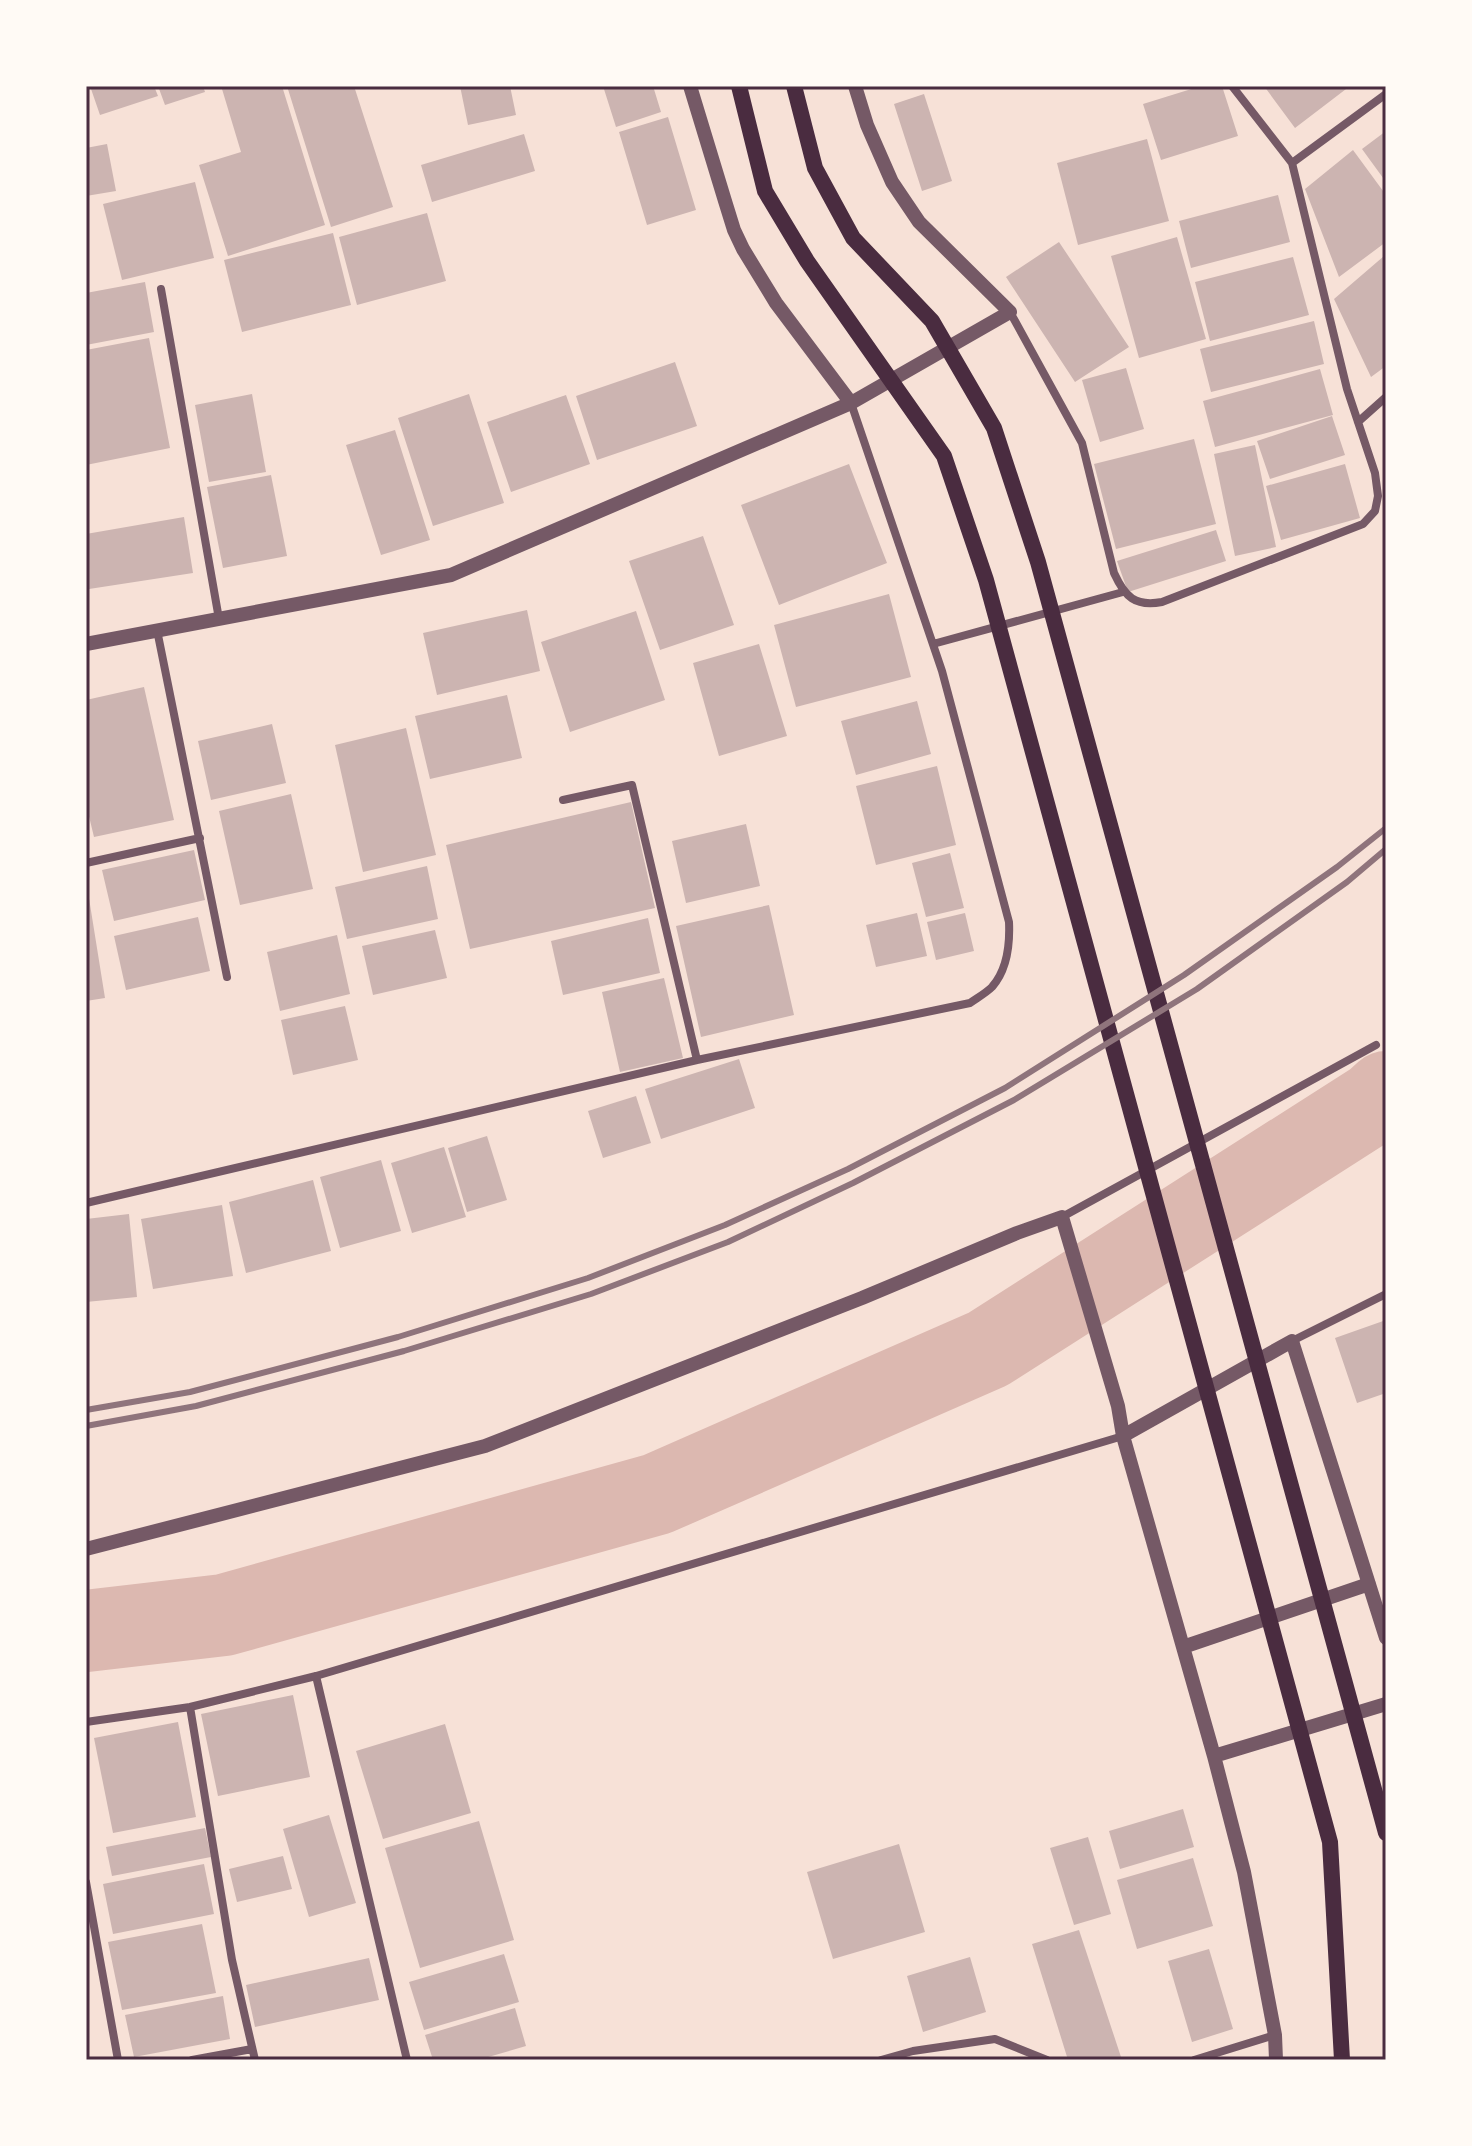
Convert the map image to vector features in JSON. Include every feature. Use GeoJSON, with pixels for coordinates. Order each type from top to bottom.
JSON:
{"type":"FeatureCollection","features":[{"type":"Feature","properties":{"kind":"main road"},"geometry":{"type":"LineString","coordinates":[[739,86],[765,191],[807,261],[944,456],[986,580],[1330,1842],[1342,2060]]}},
{"type":"Feature","properties":{"kind":"main road"},"geometry":{"type":"LineString","coordinates":[[794,86],[815,168],[853,238],[932,321],[994,428],[1038,562],[1386,1833]]}},
{"type":"Feature","properties":{"kind":"street"},"geometry":{"type":"LineString","coordinates":[[86,1203],[697,1060],[970,1003],[992,986],[1003,967],[1010,942],[1009,922],[942,671],[851,403],[776,303],[743,249],[690,86]]}},
{"type":"Feature","properties":{"kind":"street"},"geometry":{"type":"LineString","coordinates":[[855,86],[867,125],[892,182],[919,222],[1010,312],[1082,443],[1114,573],[1123,592],[1147,605],[1162,602],[1363,524],[1375,511],[1378,496],[1375,473],[1347,389],[1292,163],[1232,86]]}},
{"type":"Feature","properties":{"kind":"street"},"geometry":{"type":"LineString","coordinates":[[1292,163],[1386,94]]}},
{"type":"Feature","properties":{"kind":"street"},"geometry":{"type":"LineString","coordinates":[[161,289],[219,619]]}},
{"type":"Feature","properties":{"kind":"street"},"geometry":{"type":"LineString","coordinates":[[86,644],[451,575],[851,403],[1010,312]]}},
{"type":"Feature","properties":{"kind":"street"},"geometry":{"type":"LineString","coordinates":[[1358,422],[1386,397]]}},
{"type":"Feature","properties":{"kind":"street"},"geometry":{"type":"LineString","coordinates":[[933,644],[1123,592]]}},
{"type":"Feature","properties":{"kind":"street"},"geometry":{"type":"LineString","coordinates":[[157,630],[227,977]]}},
{"type":"Feature","properties":{"kind":"street"},"geometry":{"type":"LineString","coordinates":[[563,800],[632,785],[697,1060]]}},
{"type":"Feature","properties":{"kind":"street"},"geometry":{"type":"LineString","coordinates":[[86,863],[200,838]]}},
{"type":"Feature","properties":{"kind":"street"},"geometry":{"type":"LineString","coordinates":[[86,1549],[485,1446],[1062,1217],[1376,1045]]}},
{"type":"Feature","properties":{"kind":"street"},"geometry":{"type":"LineString","coordinates":[[1062,1217],[1118,1406],[1123,1436],[1244,1872],[1275,2035],[1276,2060]]}},
{"type":"Feature","properties":{"kind":"street"},"geometry":{"type":"LineString","coordinates":[[86,1722],[190,1707],[316,1676],[1123,1436],[1292,1341],[1386,1294]]}},
{"type":"Feature","properties":{"kind":"street"},"geometry":{"type":"LineString","coordinates":[[1292,1341],[1386,1638]]}},
{"type":"Feature","properties":{"kind":"street"},"geometry":{"type":"LineString","coordinates":[[1183,1647],[1369,1584]]}},
{"type":"Feature","properties":{"kind":"street"},"geometry":{"type":"LineString","coordinates":[[316,1676],[407,2060]]}},
{"type":"Feature","properties":{"kind":"street"},"geometry":{"type":"LineString","coordinates":[[1214,1756],[1386,1704]]}},
{"type":"Feature","properties":{"kind":"street"},"geometry":{"type":"LineString","coordinates":[[190,1707],[232,1960],[255,2060]]}},
{"type":"Feature","properties":{"kind":"street"},"geometry":{"type":"LineString","coordinates":[[86,1882],[118,2060]]}},
{"type":"Feature","properties":{"kind":"street"},"geometry":{"type":"LineString","coordinates":[[1194,2060],[1275,2035]]}},
{"type":"Feature","properties":{"kind":"street"},"geometry":{"type":"LineString","coordinates":[[881,2060],[995,2039],[1047,2060]]}},
{"type":"Feature","properties":{"kind":"street"},"geometry":{"type":"LineString","coordinates":[[192,2060],[252,2049]]}},
{"type":"Feature","properties":{"kind":"building"},"geometry":{"type":"Polygon","coordinates":[[[90,86],[154,86],[158,96],[100,115],[90,86]]]}},
{"type":"Feature","properties":{"kind":"building"},"geometry":{"type":"Polygon","coordinates":[[[158,86],[203,86],[205,92],[165,105],[158,86]]]}},
{"type":"Feature","properties":{"kind":"building"},"geometry":{"type":"Polygon","coordinates":[[[224,86],[282,86],[325,225],[228,256],[199,165],[241,152],[222,89],[224,86]]]}},
{"type":"Feature","properties":{"kind":"building"},"geometry":{"type":"Polygon","coordinates":[[[287,86],[354,86],[393,207],[331,227],[287,86]]]}},
{"type":"Feature","properties":{"kind":"building"},"geometry":{"type":"Polygon","coordinates":[[[460,86],[510,86],[516,115],[468,125],[460,86]]]}},
{"type":"Feature","properties":{"kind":"building"},"geometry":{"type":"Polygon","coordinates":[[[603,86],[653,86],[661,112],[616,127],[603,86]]]}},
{"type":"Feature","properties":{"kind":"building"},"geometry":{"type":"Polygon","coordinates":[[[1201,86],[1222,86],[1238,136],[1161,160],[1143,104],[1201,86]]]}},
{"type":"Feature","properties":{"kind":"building"},"geometry":{"type":"Polygon","coordinates":[[[1264,86],[1350,86],[1295,128],[1264,86]]]}},
{"type":"Feature","properties":{"kind":"building"},"geometry":{"type":"Polygon","coordinates":[[[924,94],[952,181],[922,191],[894,104],[924,94]]]}},
{"type":"Feature","properties":{"kind":"building"},"geometry":{"type":"Polygon","coordinates":[[[668,117],[696,210],[647,225],[619,132],[668,117]]]}},
{"type":"Feature","properties":{"kind":"building"},"geometry":{"type":"Polygon","coordinates":[[[1386,131],[1386,182],[1362,149],[1386,131]]]}},
{"type":"Feature","properties":{"kind":"building"},"geometry":{"type":"Polygon","coordinates":[[[524,134],[535,171],[432,202],[421,165],[524,134]]]}},
{"type":"Feature","properties":{"kind":"building"},"geometry":{"type":"Polygon","coordinates":[[[1147,139],[1169,221],[1078,245],[1057,163],[1147,139]]]}},
{"type":"Feature","properties":{"kind":"building"},"geometry":{"type":"Polygon","coordinates":[[[107,144],[116,191],[86,196],[86,148],[107,144]]]}},
{"type":"Feature","properties":{"kind":"building"},"geometry":{"type":"Polygon","coordinates":[[[1353,150],[1386,195],[1386,242],[1339,277],[1305,189],[1353,150]]]}},
{"type":"Feature","properties":{"kind":"building"},"geometry":{"type":"Polygon","coordinates":[[[195,182],[214,258],[122,280],[103,204],[195,182]]]}},
{"type":"Feature","properties":{"kind":"building"},"geometry":{"type":"Polygon","coordinates":[[[1278,195],[1290,242],[1191,268],[1179,221],[1278,195]]]}},
{"type":"Feature","properties":{"kind":"building"},"geometry":{"type":"Polygon","coordinates":[[[427,213],[446,281],[357,305],[339,237],[427,213]]]}},
{"type":"Feature","properties":{"kind":"building"},"geometry":{"type":"Polygon","coordinates":[[[333,233],[351,305],[242,332],[224,260],[333,233]]]}},
{"type":"Feature","properties":{"kind":"building"},"geometry":{"type":"Polygon","coordinates":[[[1177,237],[1206,339],[1139,358],[1111,256],[1177,237]]]}},
{"type":"Feature","properties":{"kind":"building"},"geometry":{"type":"Polygon","coordinates":[[[1059,242],[1129,347],[1075,382],[1006,277],[1059,242]]]}},
{"type":"Feature","properties":{"kind":"building"},"geometry":{"type":"Polygon","coordinates":[[[1384,256],[1386,366],[1371,377],[1334,299],[1384,256]]]}},
{"type":"Feature","properties":{"kind":"building"},"geometry":{"type":"Polygon","coordinates":[[[1293,257],[1309,315],[1210,341],[1195,282],[1293,257]]]}},
{"type":"Feature","properties":{"kind":"building"},"geometry":{"type":"Polygon","coordinates":[[[145,282],[154,332],[86,345],[86,293],[145,282]]]}},
{"type":"Feature","properties":{"kind":"building"},"geometry":{"type":"Polygon","coordinates":[[[1314,321],[1324,364],[1211,392],[1200,349],[1314,321]]]}},
{"type":"Feature","properties":{"kind":"building"},"geometry":{"type":"Polygon","coordinates":[[[149,338],[170,448],[86,465],[86,350],[149,338]]]}},
{"type":"Feature","properties":{"kind":"building"},"geometry":{"type":"Polygon","coordinates":[[[675,362],[697,426],[597,460],[576,396],[675,362]]]}},
{"type":"Feature","properties":{"kind":"building"},"geometry":{"type":"Polygon","coordinates":[[[1126,368],[1144,429],[1100,442],[1082,380],[1126,368]]]}},
{"type":"Feature","properties":{"kind":"building"},"geometry":{"type":"Polygon","coordinates":[[[1320,369],[1333,415],[1215,447],[1203,401],[1320,369]]]}},
{"type":"Feature","properties":{"kind":"building"},"geometry":{"type":"Polygon","coordinates":[[[252,394],[266,472],[209,482],[195,405],[252,394]]]}},
{"type":"Feature","properties":{"kind":"building"},"geometry":{"type":"Polygon","coordinates":[[[469,394],[504,503],[433,526],[398,418],[469,394]]]}},
{"type":"Feature","properties":{"kind":"building"},"geometry":{"type":"Polygon","coordinates":[[[566,395],[590,464],[511,492],[487,422],[566,395]]]}},
{"type":"Feature","properties":{"kind":"building"},"geometry":{"type":"Polygon","coordinates":[[[1332,416],[1345,455],[1270,479],[1257,441],[1332,416]]]}},
{"type":"Feature","properties":{"kind":"building"},"geometry":{"type":"Polygon","coordinates":[[[395,430],[430,540],[381,555],[346,445],[395,430]]]}},
{"type":"Feature","properties":{"kind":"building"},"geometry":{"type":"Polygon","coordinates":[[[1194,439],[1216,524],[1116,549],[1094,464],[1194,439]]]}},
{"type":"Feature","properties":{"kind":"building"},"geometry":{"type":"Polygon","coordinates":[[[1255,445],[1276,547],[1235,556],[1214,454],[1255,445]]]}},
{"type":"Feature","properties":{"kind":"building"},"geometry":{"type":"Polygon","coordinates":[[[849,464],[887,563],[779,605],[741,505],[849,464]]]}},
{"type":"Feature","properties":{"kind":"building"},"geometry":{"type":"Polygon","coordinates":[[[1345,464],[1360,518],[1281,540],[1266,486],[1345,464]]]}},
{"type":"Feature","properties":{"kind":"building"},"geometry":{"type":"Polygon","coordinates":[[[271,475],[287,556],[223,568],[207,487],[271,475]]]}},
{"type":"Feature","properties":{"kind":"building"},"geometry":{"type":"Polygon","coordinates":[[[184,517],[193,573],[89,589],[86,534],[184,517]]]}},
{"type":"Feature","properties":{"kind":"building"},"geometry":{"type":"Polygon","coordinates":[[[1216,530],[1226,561],[1128,592],[1117,561],[1216,530]]]}},
{"type":"Feature","properties":{"kind":"building"},"geometry":{"type":"Polygon","coordinates":[[[703,536],[734,625],[660,650],[629,561],[703,536]]]}},
{"type":"Feature","properties":{"kind":"building"},"geometry":{"type":"Polygon","coordinates":[[[889,594],[911,677],[796,707],[774,625],[889,594]]]}},
{"type":"Feature","properties":{"kind":"building"},"geometry":{"type":"Polygon","coordinates":[[[527,610],[540,671],[437,695],[423,633],[527,610]]]}},
{"type":"Feature","properties":{"kind":"building"},"geometry":{"type":"Polygon","coordinates":[[[636,611],[665,700],[570,732],[541,642],[636,611]]]}},
{"type":"Feature","properties":{"kind":"building"},"geometry":{"type":"Polygon","coordinates":[[[759,644],[787,736],[719,756],[693,663],[759,644]]]}},
{"type":"Feature","properties":{"kind":"building"},"geometry":{"type":"Polygon","coordinates":[[[144,687],[174,820],[94,837],[86,804],[86,700],[144,687]]]}},
{"type":"Feature","properties":{"kind":"building"},"geometry":{"type":"Polygon","coordinates":[[[507,695],[522,758],[430,779],[415,716],[507,695]]]}},
{"type":"Feature","properties":{"kind":"building"},"geometry":{"type":"Polygon","coordinates":[[[917,701],[931,754],[856,775],[841,721],[917,701]]]}},
{"type":"Feature","properties":{"kind":"building"},"geometry":{"type":"Polygon","coordinates":[[[272,724],[286,783],[211,800],[198,741],[272,724]]]}},
{"type":"Feature","properties":{"kind":"building"},"geometry":{"type":"Polygon","coordinates":[[[406,728],[436,855],[363,872],[335,745],[406,728]]]}},
{"type":"Feature","properties":{"kind":"building"},"geometry":{"type":"Polygon","coordinates":[[[937,766],[956,845],[876,865],[856,786],[937,766]]]}},
{"type":"Feature","properties":{"kind":"building"},"geometry":{"type":"Polygon","coordinates":[[[291,794],[313,889],[240,905],[219,811],[291,794]]]}},
{"type":"Feature","properties":{"kind":"building"},"geometry":{"type":"Polygon","coordinates":[[[631,802],[655,908],[470,949],[446,845],[631,802]]]}},
{"type":"Feature","properties":{"kind":"building"},"geometry":{"type":"Polygon","coordinates":[[[746,824],[760,886],[686,903],[672,841],[746,824]]]}},
{"type":"Feature","properties":{"kind":"building"},"geometry":{"type":"Polygon","coordinates":[[[194,850],[205,900],[114,921],[102,870],[194,850]]]}},
{"type":"Feature","properties":{"kind":"building"},"geometry":{"type":"Polygon","coordinates":[[[950,853],[964,908],[926,917],[912,863],[950,853]]]}},
{"type":"Feature","properties":{"kind":"building"},"geometry":{"type":"Polygon","coordinates":[[[427,866],[438,919],[347,939],[335,887],[427,866]]]}},
{"type":"Feature","properties":{"kind":"building"},"geometry":{"type":"Polygon","coordinates":[[[86,892],[105,998],[86,1001],[86,892]]]}},
{"type":"Feature","properties":{"kind":"building"},"geometry":{"type":"Polygon","coordinates":[[[769,905],[794,1015],[701,1037],[676,926],[769,905]]]}},
{"type":"Feature","properties":{"kind":"building"},"geometry":{"type":"Polygon","coordinates":[[[917,913],[927,956],[876,967],[866,925],[917,913]]]}},
{"type":"Feature","properties":{"kind":"building"},"geometry":{"type":"Polygon","coordinates":[[[965,913],[974,951],[936,960],[927,922],[965,913]]]}},
{"type":"Feature","properties":{"kind":"building"},"geometry":{"type":"Polygon","coordinates":[[[198,917],[210,971],[126,990],[114,936],[198,917]]]}},
{"type":"Feature","properties":{"kind":"building"},"geometry":{"type":"Polygon","coordinates":[[[648,918],[660,973],[563,995],[551,941],[648,918]]]}},
{"type":"Feature","properties":{"kind":"building"},"geometry":{"type":"Polygon","coordinates":[[[435,930],[447,978],[373,995],[362,946],[435,930]]]}},
{"type":"Feature","properties":{"kind":"building"},"geometry":{"type":"Polygon","coordinates":[[[337,935],[350,994],[280,1011],[267,952],[337,935]]]}},
{"type":"Feature","properties":{"kind":"building"},"geometry":{"type":"Polygon","coordinates":[[[664,978],[683,1058],[620,1072],[602,992],[664,978]]]}},
{"type":"Feature","properties":{"kind":"building"},"geometry":{"type":"Polygon","coordinates":[[[345,1006],[358,1060],[293,1075],[281,1020],[345,1006]]]}},
{"type":"Feature","properties":{"kind":"building"},"geometry":{"type":"Polygon","coordinates":[[[739,1059],[755,1108],[661,1139],[645,1089],[739,1059]]]}},
{"type":"Feature","properties":{"kind":"building"},"geometry":{"type":"Polygon","coordinates":[[[636,1096],[651,1143],[603,1158],[588,1111],[636,1096]]]}},
{"type":"Feature","properties":{"kind":"building"},"geometry":{"type":"Polygon","coordinates":[[[487,1136],[507,1200],[467,1212],[448,1148],[487,1136]]]}},
{"type":"Feature","properties":{"kind":"building"},"geometry":{"type":"Polygon","coordinates":[[[444,1147],[466,1217],[412,1233],[391,1163],[444,1147]]]}},
{"type":"Feature","properties":{"kind":"building"},"geometry":{"type":"Polygon","coordinates":[[[381,1160],[401,1231],[340,1248],[320,1177],[381,1160]]]}},
{"type":"Feature","properties":{"kind":"building"},"geometry":{"type":"Polygon","coordinates":[[[313,1180],[331,1251],[246,1273],[229,1202],[313,1180]]]}},
{"type":"Feature","properties":{"kind":"building"},"geometry":{"type":"Polygon","coordinates":[[[222,1205],[233,1276],[153,1289],[141,1219],[222,1205]]]}},
{"type":"Feature","properties":{"kind":"building"},"geometry":{"type":"Polygon","coordinates":[[[129,1214],[137,1297],[86,1302],[86,1219],[129,1214]]]}},
{"type":"Feature","properties":{"kind":"building"},"geometry":{"type":"Polygon","coordinates":[[[1386,1320],[1386,1393],[1357,1403],[1335,1338],[1386,1320]]]}},
{"type":"Feature","properties":{"kind":"building"},"geometry":{"type":"Polygon","coordinates":[[[293,1695],[310,1777],[218,1796],[201,1714],[293,1695]]]}},
{"type":"Feature","properties":{"kind":"building"},"geometry":{"type":"Polygon","coordinates":[[[178,1722],[196,1817],[113,1833],[94,1738],[178,1722]]]}},
{"type":"Feature","properties":{"kind":"building"},"geometry":{"type":"Polygon","coordinates":[[[445,1724],[471,1813],[383,1839],[356,1751],[445,1724]]]}},
{"type":"Feature","properties":{"kind":"building"},"geometry":{"type":"Polygon","coordinates":[[[1183,1809],[1194,1847],[1120,1869],[1109,1831],[1183,1809]]]}},
{"type":"Feature","properties":{"kind":"building"},"geometry":{"type":"Polygon","coordinates":[[[329,1815],[356,1903],[309,1917],[283,1829],[329,1815]]]}},
{"type":"Feature","properties":{"kind":"building"},"geometry":{"type":"Polygon","coordinates":[[[479,1821],[514,1940],[420,1968],[385,1848],[479,1821]]]}},
{"type":"Feature","properties":{"kind":"building"},"geometry":{"type":"Polygon","coordinates":[[[205,1828],[211,1857],[112,1876],[106,1847],[205,1828]]]}},
{"type":"Feature","properties":{"kind":"building"},"geometry":{"type":"Polygon","coordinates":[[[1088,1837],[1111,1914],[1074,1925],[1050,1848],[1088,1837]]]}},
{"type":"Feature","properties":{"kind":"building"},"geometry":{"type":"Polygon","coordinates":[[[899,1844],[925,1932],[833,1959],[807,1872],[899,1844]]]}},
{"type":"Feature","properties":{"kind":"building"},"geometry":{"type":"Polygon","coordinates":[[[283,1856],[292,1889],[237,1902],[229,1869],[283,1856]]]}},
{"type":"Feature","properties":{"kind":"building"},"geometry":{"type":"Polygon","coordinates":[[[1193,1858],[1213,1926],[1137,1949],[1117,1880],[1193,1858]]]}},
{"type":"Feature","properties":{"kind":"building"},"geometry":{"type":"Polygon","coordinates":[[[204,1864],[214,1914],[113,1934],[103,1884],[204,1864]]]}},
{"type":"Feature","properties":{"kind":"building"},"geometry":{"type":"Polygon","coordinates":[[[202,1924],[216,1993],[122,2010],[108,1942],[202,1924]]]}},
{"type":"Feature","properties":{"kind":"building"},"geometry":{"type":"Polygon","coordinates":[[[1079,1930],[1122,2060],[1068,2060],[1032,1944],[1079,1930]]]}},
{"type":"Feature","properties":{"kind":"building"},"geometry":{"type":"Polygon","coordinates":[[[1209,1949],[1233,2029],[1192,2042],[1168,1961],[1209,1949]]]}},
{"type":"Feature","properties":{"kind":"building"},"geometry":{"type":"Polygon","coordinates":[[[504,1954],[519,2002],[424,2030],[409,1982],[504,1954]]]}},
{"type":"Feature","properties":{"kind":"building"},"geometry":{"type":"Polygon","coordinates":[[[970,1957],[986,2012],[923,2032],[907,1976],[970,1957]]]}},
{"type":"Feature","properties":{"kind":"building"},"geometry":{"type":"Polygon","coordinates":[[[369,1958],[379,2000],[255,2027],[246,1985],[369,1958]]]}},
{"type":"Feature","properties":{"kind":"building"},"geometry":{"type":"Polygon","coordinates":[[[223,1996],[230,2039],[134,2057],[125,2015],[223,1996]]]}},
{"type":"Feature","properties":{"kind":"building"},"geometry":{"type":"Polygon","coordinates":[[[515,2008],[526,2046],[478,2060],[433,2060],[425,2035],[515,2008]]]}},
{"type":"Feature","properties":{"kind":"waterway"},"geometry":{"type":"LineString","coordinates":[[86,1631],[224,1615],[657,1494],[988,1349],[1375,1102],[1386,1092]]}},
{"type":"Feature","properties":{"kind":"railway"},"geometry":{"type":"LineString","coordinates":[[86,1410],[190,1392],[398,1337],[588,1278],[725,1225],[848,1169],[1005,1088],[1184,975],[1337,867],[1386,828]]}},
{"type":"Feature","properties":{"kind":"railway"},"geometry":{"type":"LineString","coordinates":[[86,1426],[196,1406],[404,1351],[591,1294],[728,1242],[853,1183],[1014,1100],[1197,989],[1347,882],[1386,849]]}}]}
